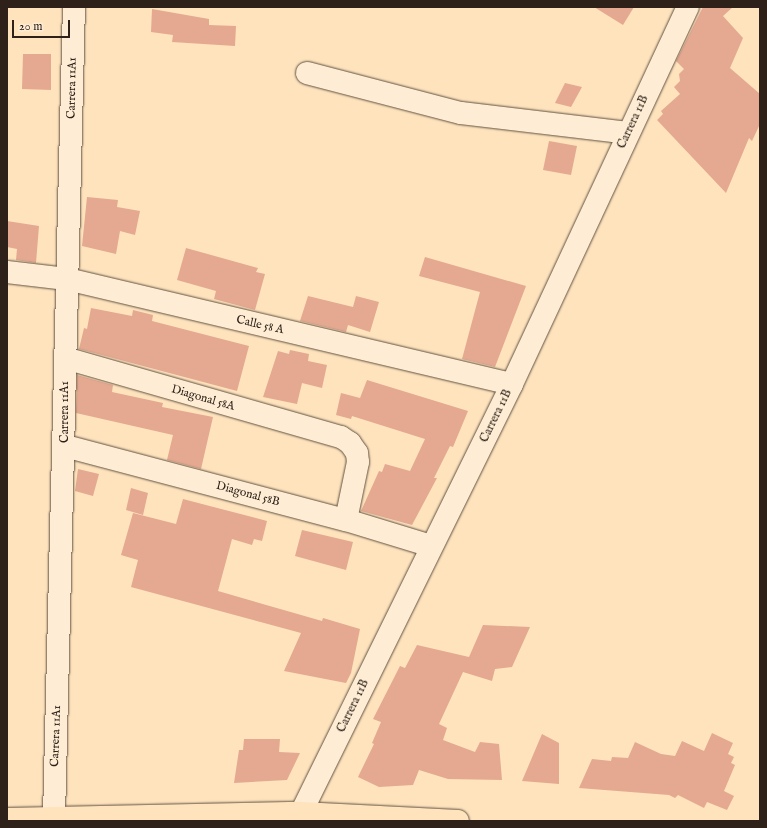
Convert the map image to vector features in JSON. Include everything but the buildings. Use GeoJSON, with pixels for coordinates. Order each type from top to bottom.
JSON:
{"type":"FeatureCollection","features":[{"type":"Feature","properties":{"kind":"main road"},"geometry":{"type":"LineString","coordinates":[[7,819],[54,817],[299,817],[458,821]]}},
{"type":"Feature","properties":{"kind":"street","name":"Carrera 11A1"},"geometry":{"type":"LineString","coordinates":[[54,817],[65,446],[65,358],[74,7]]}},
{"type":"Feature","properties":{"kind":"street","name":"Carrera 11B"},"geometry":{"type":"LineString","coordinates":[[299,817],[512,384],[628,132],[688,7]]}},
{"type":"Feature","properties":{"kind":"street"},"geometry":{"type":"LineString","coordinates":[[307,72],[461,113],[628,132]]}},
{"type":"Feature","properties":{"kind":"street","name":"Calle 58 A"},"geometry":{"type":"LineString","coordinates":[[7,272],[67,279],[512,384]]}},
{"type":"Feature","properties":{"kind":"street","name":"Diagonal 58A"},"geometry":{"type":"LineString","coordinates":[[65,358],[341,437],[357,453],[358,462],[346,520]]}},
{"type":"Feature","properties":{"kind":"street","name":"Diagonal 58B"},"geometry":{"type":"LineString","coordinates":[[65,446],[346,520],[431,546]]}}]}
